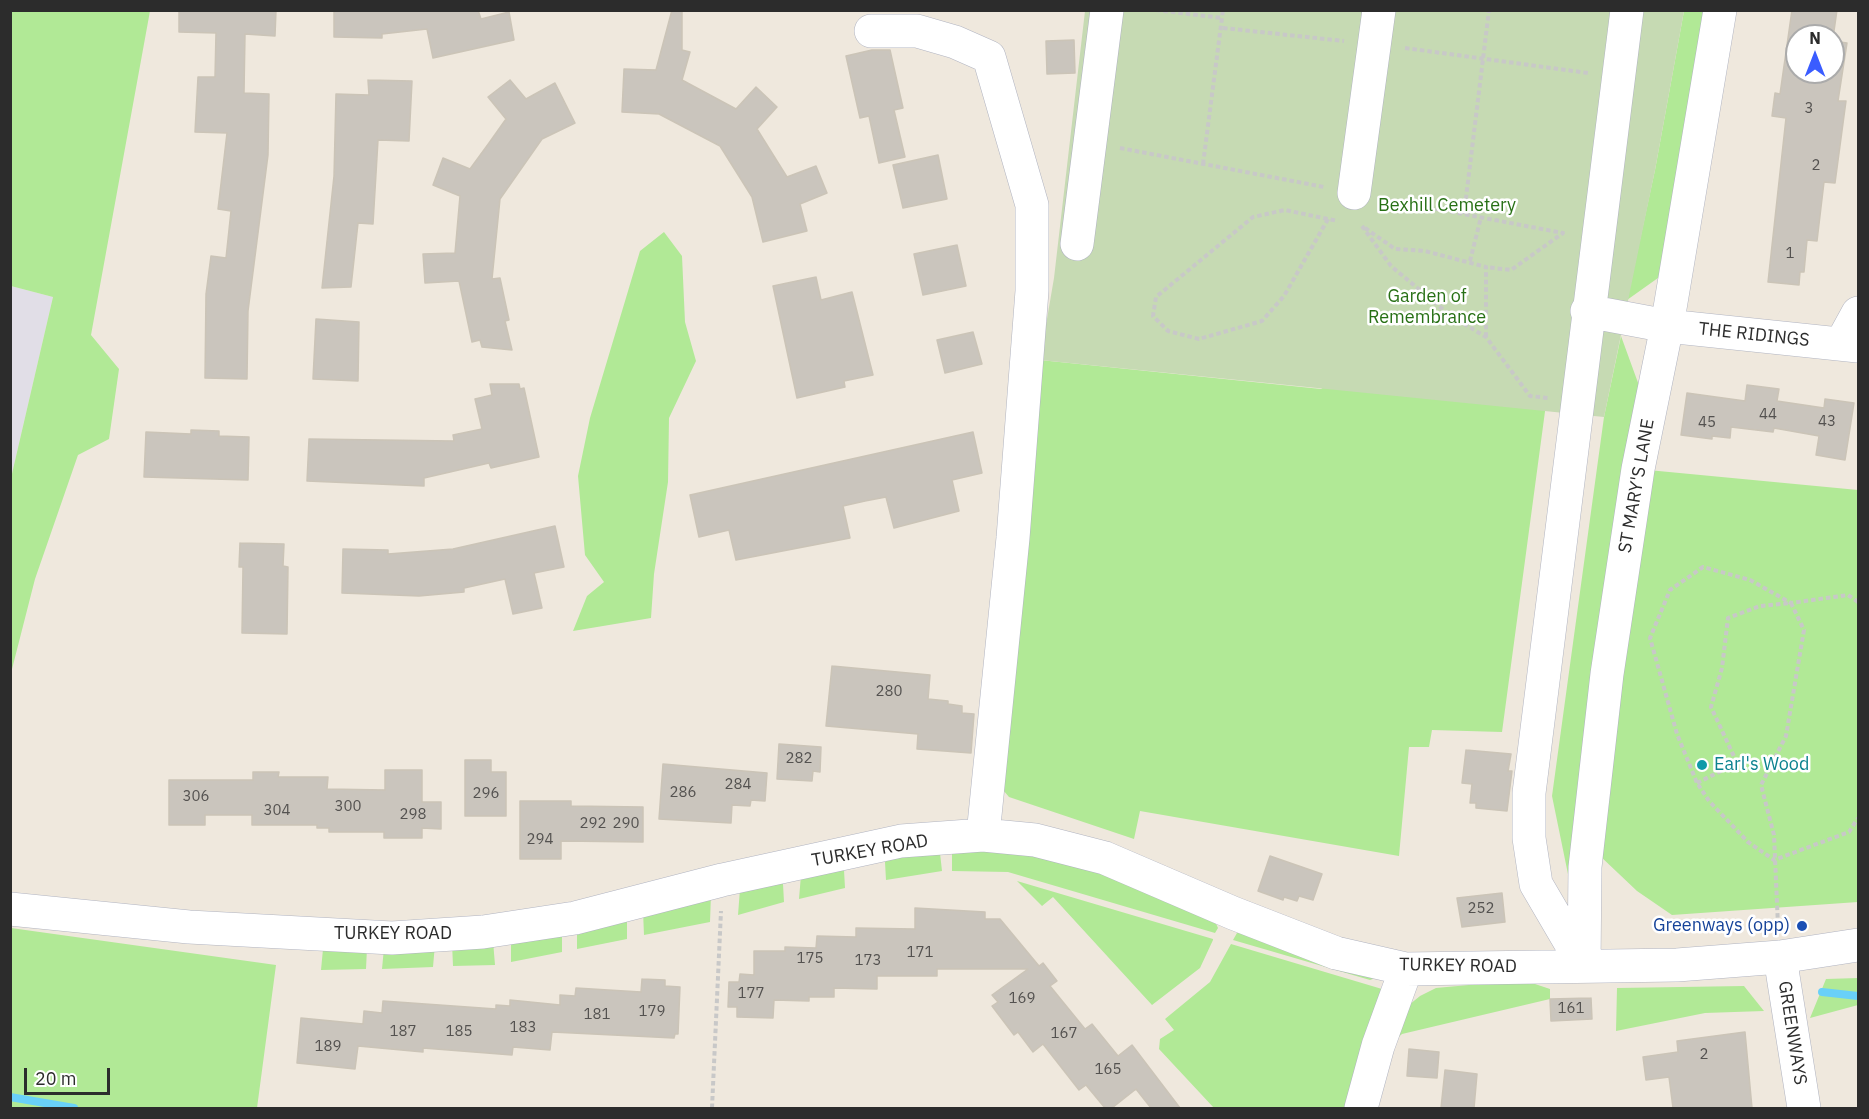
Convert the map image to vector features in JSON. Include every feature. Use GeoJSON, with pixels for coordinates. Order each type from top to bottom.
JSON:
{"type":"FeatureCollection","features":[{"type":"Feature","properties":{"kind":"street"},"geometry":{"type":"LineString","coordinates":[[1077,244],[1107,10]]}},
{"type":"Feature","properties":{"kind":"street"},"geometry":{"type":"LineString","coordinates":[[1352,208],[1379,10]]}},
{"type":"Feature","properties":{"kind":"street"},"geometry":{"type":"LineString","coordinates":[[1584,966],[1536,884],[1529,838],[1529,793],[1587,311],[1627,10]]}},
{"type":"Feature","properties":{"kind":"street","name":"ST MARY'S LANE"},"geometry":{"type":"LineString","coordinates":[[1584,966],[1585,867],[1607,674],[1638,469],[1667,326],[1720,10]]}},
{"type":"Feature","properties":{"kind":"street"},"geometry":{"type":"LineString","coordinates":[[871,31],[917,32],[955,42],[988,57],[1032,205],[1032,291],[1013,538],[983,835]]}},
{"type":"Feature","properties":{"kind":"street","name":"THE RIDINGS"},"geometry":{"type":"LineString","coordinates":[[1587,311],[1667,326],[1850,345],[1858,313]]}},
{"type":"Feature","properties":{"kind":"street","name":"TURKEY ROAD"},"geometry":{"type":"LineString","coordinates":[[10,909],[189,927],[392,938],[483,932],[575,918],[722,880],[902,841],[983,835],[1035,840],[1105,858],[1233,913],[1336,953],[1406,969],[1677,965],[1780,957],[1858,945]]}},
{"type":"Feature","properties":{"kind":"street","name":"GREENWAYS"},"geometry":{"type":"LineString","coordinates":[[1780,957],[1804,1108]]}},
{"type":"Feature","properties":{"kind":"street"},"geometry":{"type":"LineString","coordinates":[[1361,1108],[1378,1046],[1406,969]]}},
{"type":"Feature","properties":{"kind":"path"},"geometry":{"type":"LineString","coordinates":[[1156,10],[1222,18]]}},
{"type":"Feature","properties":{"kind":"path"},"geometry":{"type":"LineString","coordinates":[[1203,164],[1223,28],[1223,10]]}},
{"type":"Feature","properties":{"kind":"path"},"geometry":{"type":"LineString","coordinates":[[1464,214],[1489,10]]}},
{"type":"Feature","properties":{"kind":"path"},"geometry":{"type":"LineString","coordinates":[[1223,28],[1374,44],[1618,77]]}},
{"type":"Feature","properties":{"kind":"path"},"geometry":{"type":"LineString","coordinates":[[1089,142],[1203,164],[1352,208],[1464,214],[1563,233],[1511,270],[1486,267],[1425,251],[1395,249],[1362,226],[1352,208]]}},
{"type":"Feature","properties":{"kind":"path"},"geometry":{"type":"LineString","coordinates":[[1328,219],[1285,210],[1253,217],[1156,297],[1153,316],[1168,331],[1199,339],[1263,321],[1284,296],[1328,219],[1352,208]]}},
{"type":"Feature","properties":{"kind":"path"},"geometry":{"type":"LineString","coordinates":[[1352,208],[1391,266],[1451,316],[1486,337],[1530,396],[1576,401]]}},
{"type":"Feature","properties":{"kind":"path"},"geometry":{"type":"LineString","coordinates":[[1470,261],[1481,217]]}},
{"type":"Feature","properties":{"kind":"path"},"geometry":{"type":"LineString","coordinates":[[1486,267],[1486,337]]}},
{"type":"Feature","properties":{"kind":"path"},"geometry":{"type":"LineString","coordinates":[[1774,860],[1748,842],[1709,801],[1697,783],[1677,734],[1650,638],[1670,590],[1703,567],[1749,580],[1791,603],[1804,630],[1786,736],[1761,785],[1774,835],[1780,957]]}},
{"type":"Feature","properties":{"kind":"path"},"geometry":{"type":"LineString","coordinates":[[1697,783],[1737,763],[1711,707],[1722,668],[1728,618],[1760,606],[1848,595],[1858,602]]}},
{"type":"Feature","properties":{"kind":"path"},"geometry":{"type":"LineString","coordinates":[[1774,860],[1849,832],[1858,818]]}},
{"type":"Feature","properties":{"kind":"path"},"geometry":{"type":"LineString","coordinates":[[712,1108],[722,880]]}},
{"type":"Feature","properties":{"kind":"shaded area"},"geometry":{"type":"Polygon","coordinates":[[[11,286],[53,297],[11,478],[11,286]]]}},
{"type":"Feature","properties":{"kind":"green space"},"geometry":{"type":"Polygon","coordinates":[[[11,10],[150,11],[91,335],[119,369],[109,439],[78,455],[35,579],[11,673],[11,478],[53,297],[11,286],[11,10]]]}},
{"type":"Feature","properties":{"kind":"green space","name":"Bexhill Cemetery"},"geometry":{"type":"Polygon","coordinates":[[[1085,11],[1684,11],[1655,170],[1604,417],[1040,360],[1054,278],[1085,11]]]}},
{"type":"Feature","properties":{"kind":"green space"},"geometry":{"type":"Polygon","coordinates":[[[1684,11],[1707,11],[1665,273],[1627,300],[1655,170],[1684,11]]]}},
{"type":"Feature","properties":{"kind":"green space"},"geometry":{"type":"Polygon","coordinates":[[[664,232],[682,256],[685,322],[696,361],[669,418],[668,482],[654,574],[651,618],[573,631],[587,596],[604,582],[585,555],[578,476],[590,418],[640,251],[664,232]]]}},
{"type":"Feature","properties":{"kind":"green space"},"geometry":{"type":"Polygon","coordinates":[[[1568,240],[1502,732],[1432,730],[1429,747],[1409,747],[1399,856],[1140,811],[1134,839],[1009,797],[998,784],[1040,360],[1321,389],[1568,240]]]}},
{"type":"Feature","properties":{"kind":"green space"},"geometry":{"type":"Polygon","coordinates":[[[1621,336],[1641,391],[1569,879],[1552,796],[1604,417],[1621,336]]]}},
{"type":"Feature","properties":{"kind":"green space"},"geometry":{"type":"Polygon","coordinates":[[[1648,470],[1858,490],[1858,902],[1672,915],[1637,891],[1599,855],[1648,470]]]}},
{"type":"Feature","properties":{"kind":"green space"},"geometry":{"type":"Polygon","coordinates":[[[952,849],[1009,849],[1103,870],[1213,917],[1218,928],[1215,933],[1008,872],[952,871],[952,849]]]}},
{"type":"Feature","properties":{"kind":"green space"},"geometry":{"type":"Polygon","coordinates":[[[940,853],[942,871],[886,880],[885,862],[888,858],[940,853]]]}},
{"type":"Feature","properties":{"kind":"green space"},"geometry":{"type":"Polygon","coordinates":[[[844,870],[845,888],[799,899],[801,875],[844,870]]]}},
{"type":"Feature","properties":{"kind":"green space"},"geometry":{"type":"Polygon","coordinates":[[[778,879],[783,884],[784,902],[738,915],[740,889],[778,879]]]}},
{"type":"Feature","properties":{"kind":"green space"},"geometry":{"type":"Polygon","coordinates":[[[1017,881],[1213,940],[1200,968],[1152,1005],[1053,897],[1042,906],[1017,881]]]}},
{"type":"Feature","properties":{"kind":"green space"},"geometry":{"type":"Polygon","coordinates":[[[711,894],[710,922],[644,935],[643,911],[711,894]]]}},
{"type":"Feature","properties":{"kind":"green space"},"geometry":{"type":"Polygon","coordinates":[[[627,915],[627,939],[577,949],[577,928],[627,915]]]}},
{"type":"Feature","properties":{"kind":"green space"},"geometry":{"type":"Polygon","coordinates":[[[11,928],[276,965],[257,1108],[11,1108],[11,928]]]}},
{"type":"Feature","properties":{"kind":"green space"},"geometry":{"type":"Polygon","coordinates":[[[562,930],[562,952],[511,962],[511,939],[562,930]]]}},
{"type":"Feature","properties":{"kind":"green space"},"geometry":{"type":"Polygon","coordinates":[[[1245,932],[1375,978],[1370,980],[1233,940],[1237,933],[1245,932]]]}},
{"type":"Feature","properties":{"kind":"green space"},"geometry":{"type":"Polygon","coordinates":[[[493,941],[495,965],[453,966],[452,943],[493,941]]]}},
{"type":"Feature","properties":{"kind":"green space"},"geometry":{"type":"Polygon","coordinates":[[[435,944],[433,967],[382,969],[384,948],[435,944]]]}},
{"type":"Feature","properties":{"kind":"green space"},"geometry":{"type":"Polygon","coordinates":[[[1231,944],[1382,989],[1349,1108],[1214,1108],[1159,1049],[1160,1039],[1174,1030],[1165,1019],[1210,982],[1231,944]]]}},
{"type":"Feature","properties":{"kind":"green space"},"geometry":{"type":"Polygon","coordinates":[[[367,948],[366,969],[321,970],[323,949],[367,948]]]}},
{"type":"Feature","properties":{"kind":"green space"},"geometry":{"type":"Polygon","coordinates":[[[1858,978],[1858,1005],[1810,1018],[1826,979],[1858,978]]]}},
{"type":"Feature","properties":{"kind":"green space"},"geometry":{"type":"Polygon","coordinates":[[[1523,980],[1550,989],[1550,999],[1402,1034],[1393,1042],[1404,1009],[1420,996],[1436,988],[1523,980]]]}},
{"type":"Feature","properties":{"kind":"green space"},"geometry":{"type":"Polygon","coordinates":[[[1744,986],[1764,1011],[1705,1013],[1616,1031],[1617,988],[1744,986]]]}},
{"type":"Feature","properties":{"kind":"building"},"geometry":{"type":"Polygon","coordinates":[[[179,10],[276,10],[275,36],[245,34],[244,93],[269,94],[268,155],[248,311],[247,379],[205,378],[206,294],[211,256],[226,258],[231,211],[218,209],[227,133],[195,132],[198,77],[215,77],[216,33],[179,32],[179,10]]]}},
{"type":"Feature","properties":{"kind":"building"},"geometry":{"type":"Polygon","coordinates":[[[334,10],[478,10],[481,19],[509,12],[514,40],[433,58],[427,29],[382,34],[382,38],[334,37],[334,10]]]}},
{"type":"Feature","properties":{"kind":"building"},"geometry":{"type":"Polygon","coordinates":[[[672,10],[682,10],[682,50],[690,52],[682,80],[736,109],[756,87],[777,107],[757,129],[787,177],[816,166],[827,193],[800,204],[807,231],[763,242],[752,197],[720,146],[659,114],[622,112],[624,69],[656,70],[672,10]]]}},
{"type":"Feature","properties":{"kind":"building"},"geometry":{"type":"Polygon","coordinates":[[[1792,10],[1837,10],[1835,24],[1790,24],[1792,10]]]}},
{"type":"Feature","properties":{"kind":"building"},"geometry":{"type":"Polygon","coordinates":[[[1074,40],[1075,73],[1047,74],[1046,41],[1074,40]]]}},
{"type":"Feature","properties":{"kind":"building"},"geometry":{"type":"Polygon","coordinates":[[[872,50],[890,50],[903,108],[894,110],[905,157],[879,163],[869,116],[860,118],[846,56],[872,50]]]}},
{"type":"Feature","properties":{"kind":"building"},"geometry":{"type":"Polygon","coordinates":[[[1785,59],[1785,84],[1841,84],[1838,101],[1846,101],[1835,183],[1824,182],[1817,241],[1807,240],[1804,272],[1800,272],[1799,285],[1768,282],[1786,118],[1772,116],[1775,93],[1780,94],[1785,59]]]}},
{"type":"Feature","properties":{"kind":"building"},"geometry":{"type":"Polygon","coordinates":[[[368,80],[412,81],[409,141],[378,140],[373,224],[358,223],[351,287],[322,288],[334,176],[336,94],[369,95],[368,80]]]}},
{"type":"Feature","properties":{"kind":"building"},"geometry":{"type":"Polygon","coordinates":[[[510,80],[526,99],[555,83],[575,123],[542,139],[500,199],[492,279],[500,278],[509,320],[505,321],[512,350],[482,347],[480,340],[472,342],[459,281],[425,283],[423,254],[455,253],[460,196],[433,185],[443,158],[470,169],[506,119],[488,97],[510,80]]]}},
{"type":"Feature","properties":{"kind":"building"},"geometry":{"type":"Polygon","coordinates":[[[938,155],[947,199],[903,208],[893,165],[938,155]]]}},
{"type":"Feature","properties":{"kind":"building"},"geometry":{"type":"Polygon","coordinates":[[[957,245],[966,286],[923,295],[914,254],[957,245]]]}},
{"type":"Feature","properties":{"kind":"building"},"geometry":{"type":"Polygon","coordinates":[[[816,277],[821,300],[852,292],[873,375],[844,381],[845,387],[797,398],[773,286],[816,277]]]}},
{"type":"Feature","properties":{"kind":"building"},"geometry":{"type":"Polygon","coordinates":[[[316,319],[359,322],[358,381],[313,379],[316,319]]]}},
{"type":"Feature","properties":{"kind":"building"},"geometry":{"type":"Polygon","coordinates":[[[973,332],[982,364],[945,373],[937,340],[973,332]]]}},
{"type":"Feature","properties":{"kind":"building"},"geometry":{"type":"Polygon","coordinates":[[[490,384],[519,384],[520,389],[524,388],[539,457],[491,468],[489,463],[424,478],[424,486],[307,481],[309,439],[454,441],[453,435],[482,429],[475,399],[492,395],[490,384]]]}},
{"type":"Feature","properties":{"kind":"building"},"geometry":{"type":"Polygon","coordinates":[[[1747,385],[1779,389],[1777,401],[1824,408],[1825,399],[1854,403],[1845,460],[1816,455],[1819,436],[1774,428],[1773,432],[1731,427],[1730,438],[1712,436],[1712,439],[1681,435],[1687,393],[1745,401],[1747,385]]]}},
{"type":"Feature","properties":{"kind":"building"},"geometry":{"type":"Polygon","coordinates":[[[191,430],[219,431],[219,436],[249,437],[248,480],[144,477],[146,432],[191,434],[191,430]]]}},
{"type":"Feature","properties":{"kind":"building"},"geometry":{"type":"Polygon","coordinates":[[[973,432],[982,473],[952,480],[959,511],[894,528],[886,497],[865,501],[843,506],[850,538],[736,560],[729,530],[699,537],[690,495],[973,432]]]}},
{"type":"Feature","properties":{"kind":"building"},"geometry":{"type":"Polygon","coordinates":[[[555,526],[564,567],[534,573],[542,608],[513,614],[505,579],[464,588],[464,592],[419,596],[342,593],[343,549],[388,550],[388,554],[453,549],[555,526]]]}},
{"type":"Feature","properties":{"kind":"building"},"geometry":{"type":"Polygon","coordinates":[[[240,543],[284,544],[283,566],[288,567],[287,634],[242,633],[243,567],[239,567],[240,543]]]}},
{"type":"Feature","properties":{"kind":"building"},"geometry":{"type":"Polygon","coordinates":[[[832,666],[930,675],[928,699],[948,701],[948,704],[962,706],[962,713],[974,714],[971,753],[917,749],[918,734],[826,726],[832,666]]]}},
{"type":"Feature","properties":{"kind":"building"},"geometry":{"type":"Polygon","coordinates":[[[779,744],[821,747],[820,772],[813,771],[812,781],[777,779],[779,744]]]}},
{"type":"Feature","properties":{"kind":"building"},"geometry":{"type":"Polygon","coordinates":[[[1466,750],[1511,754],[1508,771],[1512,771],[1507,811],[1476,808],[1476,803],[1470,803],[1472,784],[1462,783],[1466,750]]]}},
{"type":"Feature","properties":{"kind":"building"},"geometry":{"type":"Polygon","coordinates":[[[465,760],[491,760],[491,772],[506,772],[506,816],[465,816],[465,760]]]}},
{"type":"Feature","properties":{"kind":"building"},"geometry":{"type":"Polygon","coordinates":[[[663,764],[767,773],[765,801],[751,800],[750,806],[732,805],[731,823],[659,819],[663,764]]]}},
{"type":"Feature","properties":{"kind":"building"},"geometry":{"type":"Polygon","coordinates":[[[385,770],[422,770],[422,802],[441,802],[441,829],[422,828],[422,838],[384,838],[384,832],[329,832],[329,828],[317,828],[317,825],[252,825],[252,815],[205,815],[205,825],[169,825],[169,780],[253,780],[253,772],[279,772],[278,777],[328,777],[327,789],[385,790],[385,770]]]}},
{"type":"Feature","properties":{"kind":"building"},"geometry":{"type":"Polygon","coordinates":[[[520,801],[571,801],[571,806],[643,807],[643,842],[561,841],[561,859],[520,859],[520,801]]]}},
{"type":"Feature","properties":{"kind":"building"},"geometry":{"type":"Polygon","coordinates":[[[1270,856],[1322,874],[1313,900],[1299,896],[1297,901],[1284,897],[1283,900],[1258,891],[1270,856]]]}},
{"type":"Feature","properties":{"kind":"building"},"geometry":{"type":"Polygon","coordinates":[[[1502,893],[1505,922],[1462,927],[1457,898],[1502,893]]]}},
{"type":"Feature","properties":{"kind":"building"},"geometry":{"type":"Polygon","coordinates":[[[915,908],[985,912],[985,919],[1000,919],[1039,966],[1043,963],[1057,981],[1050,986],[1085,1029],[1092,1024],[1118,1056],[1132,1045],[1180,1108],[1151,1108],[1136,1089],[1112,1108],[1105,1108],[1086,1085],[1079,1090],[1043,1044],[1033,1052],[1018,1032],[1014,1035],[992,1006],[998,1002],[992,995],[1028,969],[937,969],[937,976],[877,976],[877,989],[834,988],[834,997],[809,997],[809,1001],[774,1000],[773,1018],[737,1017],[737,1007],[728,1007],[729,982],[739,982],[740,974],[754,975],[754,951],[785,951],[785,947],[816,948],[817,936],[856,937],[856,928],[915,929],[915,908]]]}},
{"type":"Feature","properties":{"kind":"building"},"geometry":{"type":"Polygon","coordinates":[[[642,979],[665,980],[665,986],[680,987],[678,1034],[675,1034],[674,1038],[552,1032],[550,1050],[513,1047],[512,1055],[423,1048],[423,1052],[358,1046],[355,1069],[297,1063],[301,1018],[363,1024],[364,1011],[382,1013],[383,1001],[496,1009],[496,1005],[510,1006],[510,1000],[560,1005],[560,995],[575,996],[576,988],[641,992],[642,979]]]}},
{"type":"Feature","properties":{"kind":"building"},"geometry":{"type":"Polygon","coordinates":[[[1591,998],[1592,1019],[1551,1021],[1550,999],[1591,998]]]}},
{"type":"Feature","properties":{"kind":"building"},"geometry":{"type":"Polygon","coordinates":[[[1745,1032],[1752,1108],[1673,1108],[1669,1077],[1646,1080],[1643,1057],[1678,1052],[1677,1041],[1745,1032]]]}},
{"type":"Feature","properties":{"kind":"building"},"geometry":{"type":"Polygon","coordinates":[[[1409,1049],[1439,1052],[1437,1078],[1407,1076],[1409,1049]]]}},
{"type":"Feature","properties":{"kind":"building"},"geometry":{"type":"Polygon","coordinates":[[[1445,1070],[1477,1074],[1474,1108],[1441,1108],[1445,1070]]]}},
{"type":"Feature","properties":{"kind":"waterway"},"geometry":{"type":"LineString","coordinates":[[1822,992],[1858,996]]}},
{"type":"Feature","properties":{"kind":"waterway"},"geometry":{"type":"LineString","coordinates":[[10,1097],[74,1108]]}},
{"type":"Feature","properties":{"kind":"place","name":"Earl's Wood"},"geometry":{"type":"Point","coordinates":[1702,765]}},
{"type":"Feature","properties":{"kind":"place","name":"Greenways (opp)"},"geometry":{"type":"Point","coordinates":[1802,926]}},
{"type":"Feature","properties":{"kind":"park label","name":"Garden of Remembrance"},"geometry":{"type":"Point","coordinates":[1427,307]}}]}
